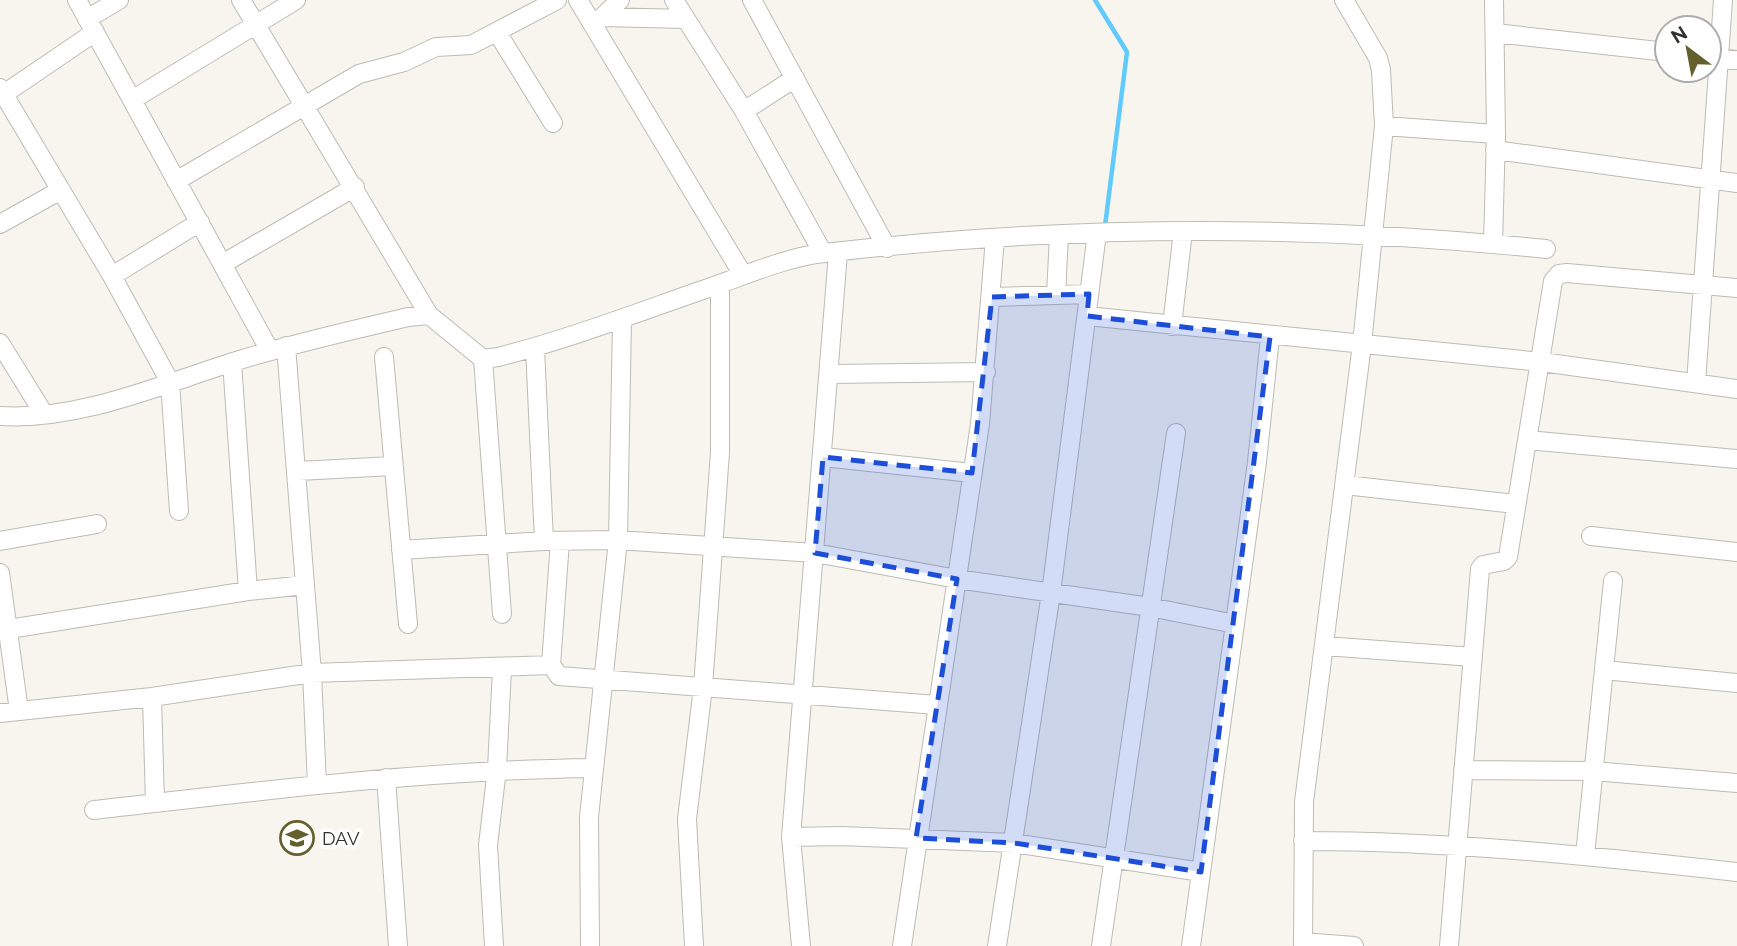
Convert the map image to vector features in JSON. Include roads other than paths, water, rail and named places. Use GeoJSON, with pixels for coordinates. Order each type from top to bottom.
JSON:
{"type":"FeatureCollection","features":[{"type":"Feature","properties":{"kind":"street"},"geometry":{"type":"LineString","coordinates":[[77,0],[200,222],[278,348],[298,471],[317,785]]}},
{"type":"Feature","properties":{"kind":"street"},"geometry":{"type":"LineString","coordinates":[[119,0],[91,26],[2,91],[112,276],[170,382],[179,511]]}},
{"type":"Feature","properties":{"kind":"street"},"geometry":{"type":"LineString","coordinates":[[241,0],[429,315],[483,359],[502,614]]}},
{"type":"Feature","properties":{"kind":"street"},"geometry":{"type":"LineString","coordinates":[[132,100],[296,0]]}},
{"type":"Feature","properties":{"kind":"street"},"geometry":{"type":"LineString","coordinates":[[177,181],[366,71],[404,62],[436,47],[471,45],[557,0]]}},
{"type":"Feature","properties":{"kind":"street"},"geometry":{"type":"LineString","coordinates":[[578,0],[598,21],[743,275]]}},
{"type":"Feature","properties":{"kind":"street"},"geometry":{"type":"LineString","coordinates":[[598,21],[620,0]]}},
{"type":"Feature","properties":{"kind":"street"},"geometry":{"type":"LineString","coordinates":[[674,0],[830,253],[830,374],[791,837],[801,946]]}},
{"type":"Feature","properties":{"kind":"street"},"geometry":{"type":"LineString","coordinates":[[752,0],[887,248]]}},
{"type":"Feature","properties":{"kind":"street"},"geometry":{"type":"LineString","coordinates":[[1344,0],[1378,58],[1384,127],[1362,344],[1304,802],[1303,944],[1354,946]]}},
{"type":"Feature","properties":{"kind":"street"},"geometry":{"type":"LineString","coordinates":[[1493,244],[1496,142],[1494,0]]}},
{"type":"Feature","properties":{"kind":"street"},"geometry":{"type":"LineString","coordinates":[[598,21],[686,19]]}},
{"type":"Feature","properties":{"kind":"street"},"geometry":{"type":"LineString","coordinates":[[498,32],[553,123]]}},
{"type":"Feature","properties":{"kind":"street"},"geometry":{"type":"LineString","coordinates":[[1495,33],[1653,50]]}},
{"type":"Feature","properties":{"kind":"street"},"geometry":{"type":"LineString","coordinates":[[744,111],[795,78]]}},
{"type":"Feature","properties":{"kind":"street"},"geometry":{"type":"LineString","coordinates":[[1696,383],[1713,84]]}},
{"type":"Feature","properties":{"kind":"street"},"geometry":{"type":"LineString","coordinates":[[1384,127],[1496,142],[1737,183]]}},
{"type":"Feature","properties":{"kind":"street"},"geometry":{"type":"LineString","coordinates":[[224,263],[355,187]]}},
{"type":"Feature","properties":{"kind":"street"},"geometry":{"type":"LineString","coordinates":[[0,224],[61,190]]}},
{"type":"Feature","properties":{"kind":"street"},"geometry":{"type":"LineString","coordinates":[[112,276],[200,222]]}},
{"type":"Feature","properties":{"kind":"street"},"geometry":{"type":"LineString","coordinates":[[1172,326],[1183,230]]}},
{"type":"Feature","properties":{"kind":"street"},"geometry":{"type":"LineString","coordinates":[[483,359],[535,348],[622,320],[743,275],[830,253],[995,238],[1183,230],[1372,235],[1546,249]]}},
{"type":"Feature","properties":{"kind":"street"},"geometry":{"type":"LineString","coordinates":[[998,946],[1051,593],[1097,233]]}},
{"type":"Feature","properties":{"kind":"street"},"geometry":{"type":"LineString","coordinates":[[1056,295],[1059,235]]}},
{"type":"Feature","properties":{"kind":"street"},"geometry":{"type":"LineString","coordinates":[[902,946],[986,372],[995,238]]}},
{"type":"Feature","properties":{"kind":"street"},"geometry":{"type":"LineString","coordinates":[[1449,946],[1480,569],[1483,565],[1504,561],[1508,556],[1542,362],[1553,281],[1559,274],[1737,288]]}},
{"type":"Feature","properties":{"kind":"street"},"geometry":{"type":"LineString","coordinates":[[694,946],[687,819],[703,687],[720,452],[720,284]]}},
{"type":"Feature","properties":{"kind":"street"},"geometry":{"type":"LineString","coordinates":[[992,296],[1089,294]]}},
{"type":"Feature","properties":{"kind":"street"},"geometry":{"type":"LineString","coordinates":[[0,416],[44,414],[170,382],[278,348],[408,317],[429,315]]}},
{"type":"Feature","properties":{"kind":"street"},"geometry":{"type":"LineString","coordinates":[[1087,316],[1270,337],[1542,362],[1737,389]]}},
{"type":"Feature","properties":{"kind":"street"},"geometry":{"type":"LineString","coordinates":[[590,946],[588,853],[593,768],[618,540],[622,320]]}},
{"type":"Feature","properties":{"kind":"street"},"geometry":{"type":"LineString","coordinates":[[1191,946],[1235,624],[1270,337]]}},
{"type":"Feature","properties":{"kind":"street"},"geometry":{"type":"LineString","coordinates":[[0,343],[44,414]]}},
{"type":"Feature","properties":{"kind":"street"},"geometry":{"type":"LineString","coordinates":[[535,348],[552,541],[551,665],[559,676],[602,677],[937,705]]}},
{"type":"Feature","properties":{"kind":"street"},"geometry":{"type":"LineString","coordinates":[[384,357],[408,624]]}},
{"type":"Feature","properties":{"kind":"street"},"geometry":{"type":"LineString","coordinates":[[232,362],[248,591]]}},
{"type":"Feature","properties":{"kind":"street"},"geometry":{"type":"LineString","coordinates":[[830,374],[986,372]]}},
{"type":"Feature","properties":{"kind":"street"},"geometry":{"type":"LineString","coordinates":[[1101,946],[1175,433]]}},
{"type":"Feature","properties":{"kind":"street"},"geometry":{"type":"LineString","coordinates":[[1527,440],[1737,459]]}},
{"type":"Feature","properties":{"kind":"street"},"geometry":{"type":"LineString","coordinates":[[823,457],[972,473]]}},
{"type":"Feature","properties":{"kind":"street"},"geometry":{"type":"LineString","coordinates":[[298,471],[393,466]]}},
{"type":"Feature","properties":{"kind":"street"},"geometry":{"type":"LineString","coordinates":[[1345,485],[1515,504]]}},
{"type":"Feature","properties":{"kind":"street"},"geometry":{"type":"LineString","coordinates":[[0,541],[97,524]]}},
{"type":"Feature","properties":{"kind":"street"},"geometry":{"type":"LineString","coordinates":[[1591,536],[1737,552]]}},
{"type":"Feature","properties":{"kind":"street"},"geometry":{"type":"LineString","coordinates":[[401,550],[618,540],[815,553],[957,579],[1150,607],[1235,624]]}},
{"type":"Feature","properties":{"kind":"street"},"geometry":{"type":"LineString","coordinates":[[0,573],[19,711]]}},
{"type":"Feature","properties":{"kind":"street"},"geometry":{"type":"LineString","coordinates":[[1585,855],[1613,581]]}},
{"type":"Feature","properties":{"kind":"street"},"geometry":{"type":"LineString","coordinates":[[9,629],[248,591],[306,585]]}},
{"type":"Feature","properties":{"kind":"street"},"geometry":{"type":"LineString","coordinates":[[1325,646],[1473,657]]}},
{"type":"Feature","properties":{"kind":"street"},"geometry":{"type":"LineString","coordinates":[[0,713],[152,697],[312,673],[551,665]]}},
{"type":"Feature","properties":{"kind":"street"},"geometry":{"type":"LineString","coordinates":[[494,946],[488,845],[497,769],[502,668]]}},
{"type":"Feature","properties":{"kind":"street"},"geometry":{"type":"LineString","coordinates":[[1604,670],[1737,683]]}},
{"type":"Feature","properties":{"kind":"street"},"geometry":{"type":"LineString","coordinates":[[152,697],[155,803]]}},
{"type":"Feature","properties":{"kind":"street"},"geometry":{"type":"LineString","coordinates":[[94,810],[386,778],[497,769],[593,768]]}},
{"type":"Feature","properties":{"kind":"street"},"geometry":{"type":"LineString","coordinates":[[1463,770],[1593,771],[1737,783]]}},
{"type":"Feature","properties":{"kind":"street"},"geometry":{"type":"LineString","coordinates":[[386,778],[398,946]]}},
{"type":"Feature","properties":{"kind":"street"},"geometry":{"type":"LineString","coordinates":[[791,837],[916,838],[1014,843],[1202,872]]}},
{"type":"Feature","properties":{"kind":"street"},"geometry":{"type":"LineString","coordinates":[[1303,842],[1458,845],[1585,855],[1737,873]]}},
{"type":"Feature","properties":{"kind":"waterway"},"geometry":{"type":"LineString","coordinates":[[1095,0],[1127,52],[1105,226]]}},
{"type":"Feature","properties":{"kind":"place","name":"DAV"},"geometry":{"type":"Point","coordinates":[297,838]}}]}
